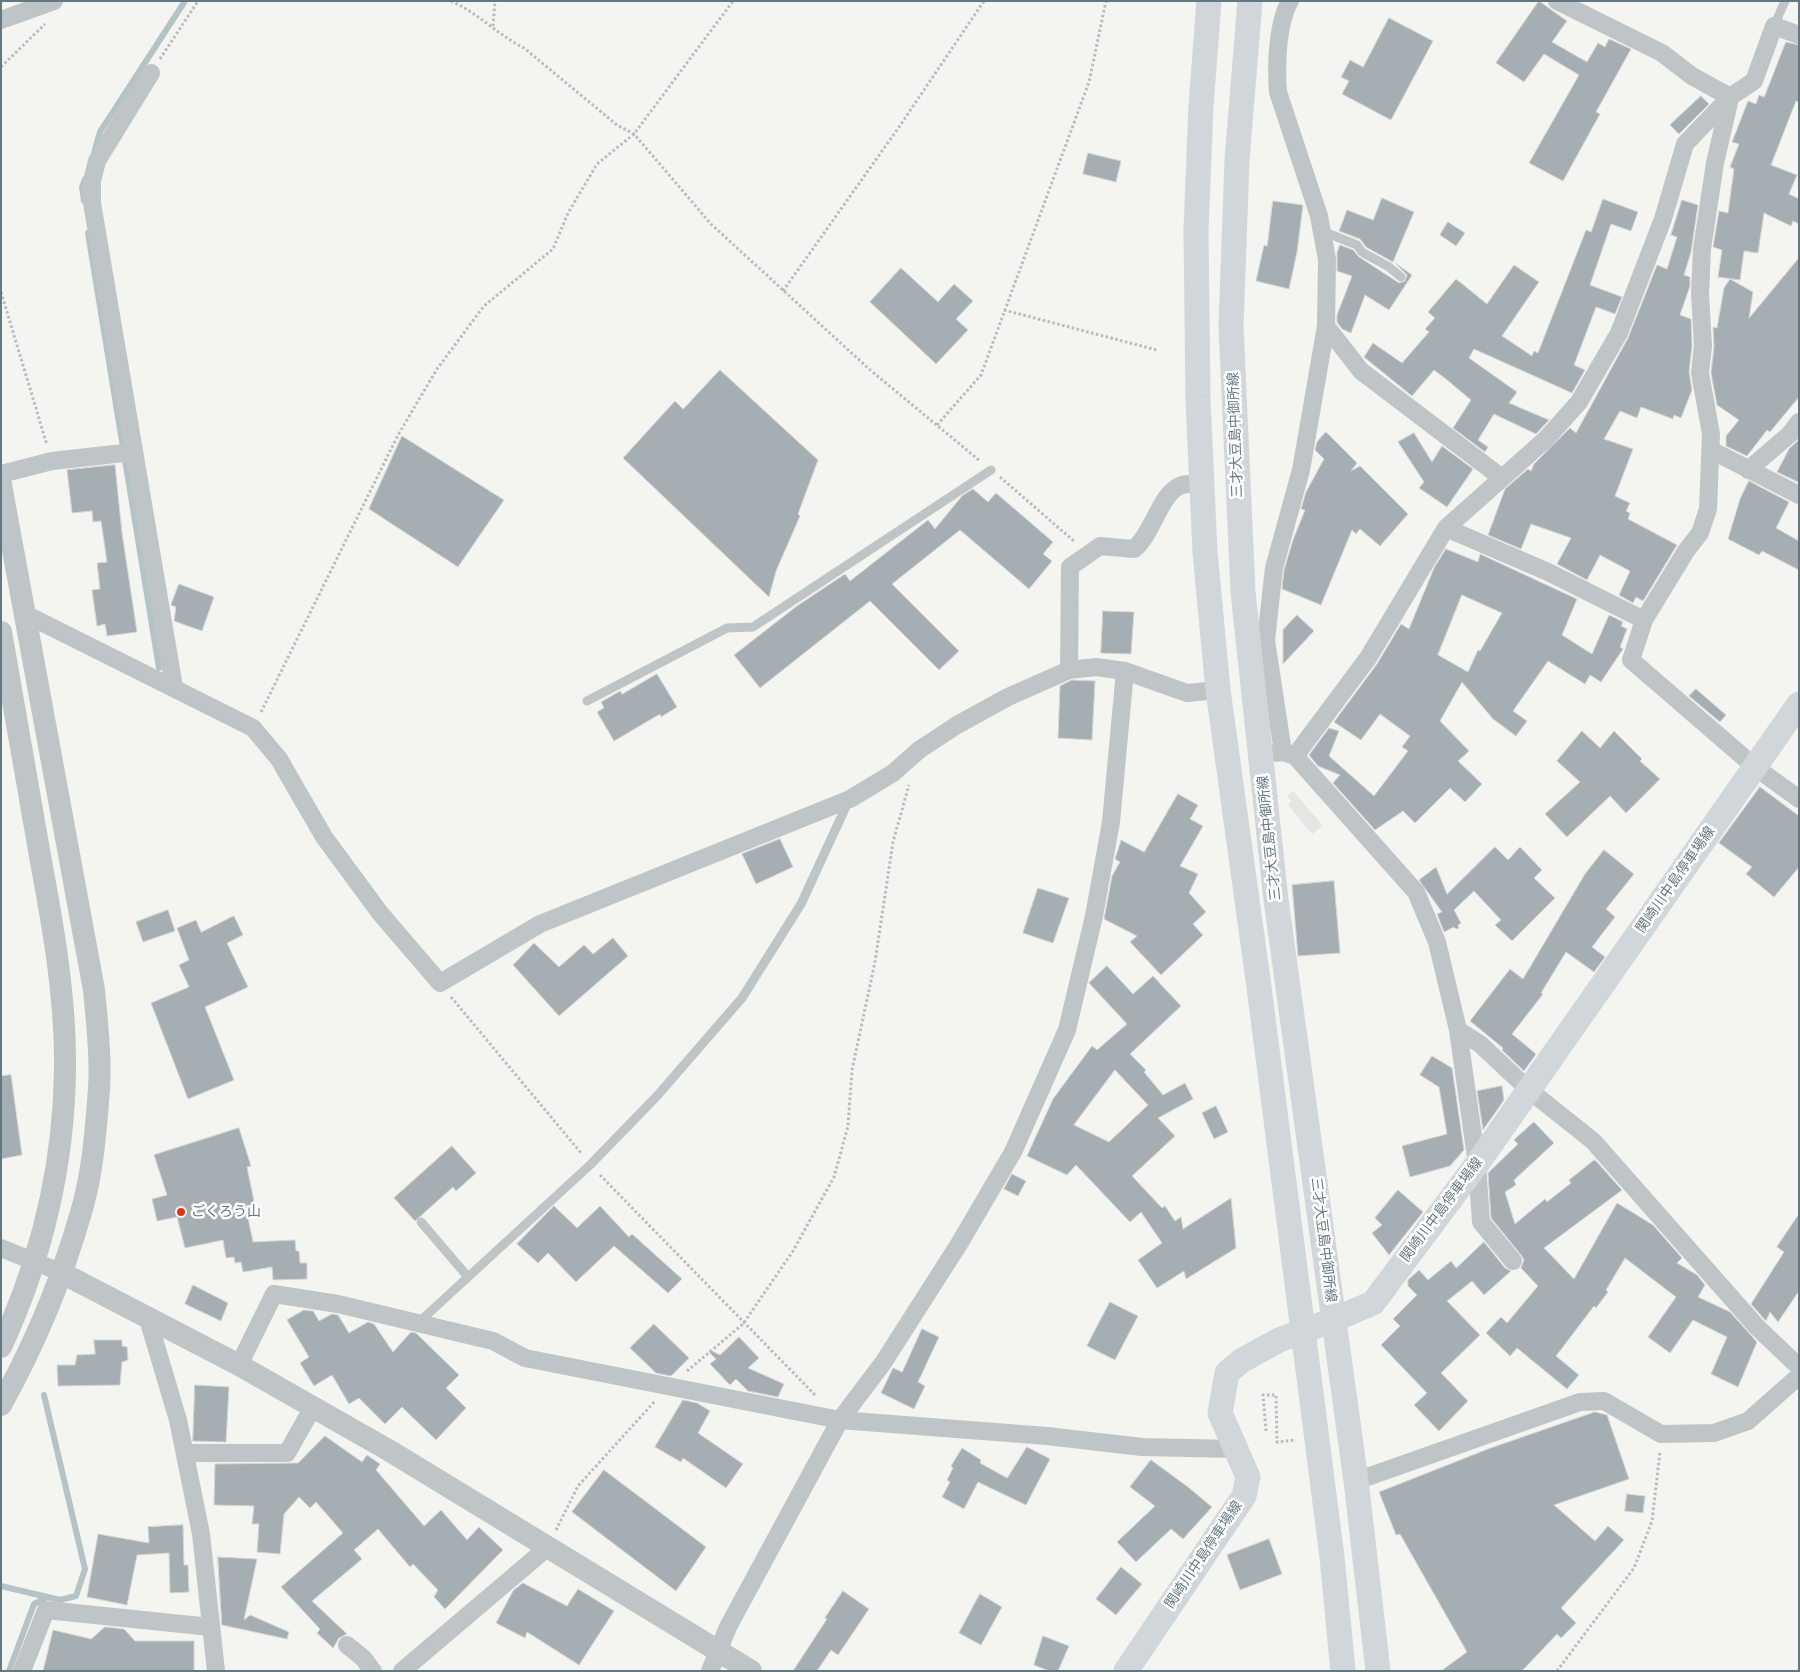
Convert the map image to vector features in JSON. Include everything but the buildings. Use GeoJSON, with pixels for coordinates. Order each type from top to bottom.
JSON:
{"type":"FeatureCollection","features":[{"type":"Feature","properties":{"kind":"main road"},"geometry":{"type":"LineString","coordinates":[[1209,1],[1201,106],[1196,230],[1198,400],[1205,552],[1218,690],[1260,996],[1332,1557],[1343,1671]]}},
{"type":"Feature","properties":{"kind":"main road","name":"三才大豆島中御所線"},"geometry":{"type":"LineString","coordinates":[[1250,1],[1237,160],[1232,326],[1243,592],[1280,754],[1276,900],[1356,1481],[1378,1671]]}},
{"type":"Feature","properties":{"kind":"main road","name":"関崎川中島停車場線"},"geometry":{"type":"LineString","coordinates":[[1126,1671],[1244,1496],[1248,1477],[1220,1413],[1227,1373],[1241,1361],[1279,1340],[1373,1303],[1477,1164],[1799,704]]}},
{"type":"Feature","properties":{"kind":"street"},"geometry":{"type":"LineString","coordinates":[[1,20],[54,1]]}},
{"type":"Feature","properties":{"kind":"street"},"geometry":{"type":"LineString","coordinates":[[1290,1],[1283,13],[1277,78],[1278,92],[1319,216],[1327,259],[1326,326],[1301,470],[1274,568],[1266,640],[1280,754],[1416,892],[1437,942],[1458,1030],[1477,1164],[1481,1222],[1513,1261]]}},
{"type":"Feature","properties":{"kind":"street"},"geometry":{"type":"LineString","coordinates":[[1557,1],[1662,53],[1692,76],[1730,97]]}},
{"type":"Feature","properties":{"kind":"street"},"geometry":{"type":"LineString","coordinates":[[1280,754],[1368,658],[1446,528],[1546,439],[1579,402],[1619,334],[1663,218],[1685,144],[1730,97],[1754,81],[1774,26],[1799,34]]}},
{"type":"Feature","properties":{"kind":"street"},"geometry":{"type":"LineString","coordinates":[[151,73],[106,142],[97,161],[92,182],[92,204],[174,687]]}},
{"type":"Feature","properties":{"kind":"street"},"geometry":{"type":"LineString","coordinates":[[1730,97],[1715,163],[1702,249],[1700,294],[1702,346],[1700,373],[1711,434],[1708,510],[1700,532],[1686,551],[1644,620],[1631,660],[1755,768],[1799,799]]}},
{"type":"Feature","properties":{"kind":"street"},"geometry":{"type":"LineString","coordinates":[[1326,326],[1361,371],[1502,478]]}},
{"type":"Feature","properties":{"kind":"street"},"geometry":{"type":"LineString","coordinates":[[1748,470],[1790,434],[1799,422]]}},
{"type":"Feature","properties":{"kind":"street"},"geometry":{"type":"LineString","coordinates":[[1711,450],[1799,495]]}},
{"type":"Feature","properties":{"kind":"street"},"geometry":{"type":"LineString","coordinates":[[1,474],[52,461],[133,452]]}},
{"type":"Feature","properties":{"kind":"street"},"geometry":{"type":"LineString","coordinates":[[1,484],[23,613],[94,990],[99,1038],[99,1087],[94,1147],[83,1208],[48,1306],[1,1405]]}},
{"type":"Feature","properties":{"kind":"street"},"geometry":{"type":"LineString","coordinates":[[1069,670],[1070,567],[1100,546],[1134,549],[1143,542],[1170,492],[1182,485],[1202,484]]}},
{"type":"Feature","properties":{"kind":"street"},"geometry":{"type":"LineString","coordinates":[[1446,528],[1548,572],[1644,620]]}},
{"type":"Feature","properties":{"kind":"street"},"geometry":{"type":"LineString","coordinates":[[23,613],[253,728],[279,759],[324,837],[380,913],[440,982],[540,924],[850,799],[893,773],[919,750],[957,725],[1008,697],[1069,670],[1096,667],[1125,671],[1187,693],[1218,690]]}},
{"type":"Feature","properties":{"kind":"street"},"geometry":{"type":"LineString","coordinates":[[1,632],[52,923],[63,1019],[65,1069],[62,1118],[49,1209],[35,1261],[1,1347]]}},
{"type":"Feature","properties":{"kind":"street"},"geometry":{"type":"LineString","coordinates":[[714,1661],[840,1420],[882,1363],[959,1244],[1013,1152],[1067,1030],[1094,916],[1111,822],[1125,671]]}},
{"type":"Feature","properties":{"kind":"street"},"geometry":{"type":"LineString","coordinates":[[1458,1030],[1480,1044],[1529,1090],[1593,1141],[1757,1327],[1799,1367]]}},
{"type":"Feature","properties":{"kind":"street"},"geometry":{"type":"LineString","coordinates":[[1,1248],[60,1272],[239,1365],[390,1451],[547,1548],[714,1661],[751,1671]]}},
{"type":"Feature","properties":{"kind":"street"},"geometry":{"type":"LineString","coordinates":[[239,1365],[274,1294],[338,1304],[493,1341],[525,1358],[840,1420],[1047,1436],[1142,1447],[1236,1449]]}},
{"type":"Feature","properties":{"kind":"street"},"geometry":{"type":"LineString","coordinates":[[148,1319],[178,1420],[201,1534],[216,1671]]}},
{"type":"Feature","properties":{"kind":"street"},"geometry":{"type":"LineString","coordinates":[[1356,1481],[1580,1402],[1604,1401],[1661,1434],[1714,1433],[1748,1421],[1799,1376]]}},
{"type":"Feature","properties":{"kind":"street"},"geometry":{"type":"LineString","coordinates":[[185,1453],[287,1453],[313,1407]]}},
{"type":"Feature","properties":{"kind":"street"},"geometry":{"type":"LineString","coordinates":[[402,1671],[547,1548]]}},
{"type":"Feature","properties":{"kind":"street"},"geometry":{"type":"LineString","coordinates":[[22,1671],[46,1610],[211,1627]]}},
{"type":"Feature","properties":{"kind":"street"},"geometry":{"type":"LineString","coordinates":[[347,1645],[364,1658],[373,1671]]}},
{"type":"Feature","properties":{"kind":"lane"},"geometry":{"type":"LineString","coordinates":[[1774,26],[1785,1]]}},
{"type":"Feature","properties":{"kind":"lane"},"geometry":{"type":"LineString","coordinates":[[1322,231],[1356,246],[1362,252],[1401,277]]}},
{"type":"Feature","properties":{"kind":"lane"},"geometry":{"type":"LineString","coordinates":[[587,700],[727,628],[753,627],[991,470]]}},
{"type":"Feature","properties":{"kind":"lane"},"geometry":{"type":"LineString","coordinates":[[418,1322],[590,1165],[657,1096],[742,998],[802,904],[850,799]]}},
{"type":"Feature","properties":{"kind":"lane"},"geometry":{"type":"LineString","coordinates":[[421,1222],[468,1277]]}},
{"type":"Feature","properties":{"kind":"path"},"geometry":{"type":"LineString","coordinates":[[151,73],[198,1]]}},
{"type":"Feature","properties":{"kind":"path"},"geometry":{"type":"LineString","coordinates":[[451,1],[493,26],[508,40],[524,48],[617,125],[634,134],[711,224],[783,291],[869,369],[991,470],[1088,554]]}},
{"type":"Feature","properties":{"kind":"path"},"geometry":{"type":"LineString","coordinates":[[493,26],[495,1]]}},
{"type":"Feature","properties":{"kind":"path"},"geometry":{"type":"LineString","coordinates":[[253,728],[398,435],[437,369],[484,306],[553,249],[568,213],[598,164],[634,134],[733,1]]}},
{"type":"Feature","properties":{"kind":"path"},"geometry":{"type":"LineString","coordinates":[[783,291],[899,127],[984,1]]}},
{"type":"Feature","properties":{"kind":"path"},"geometry":{"type":"LineString","coordinates":[[937,425],[982,375],[1004,310],[1024,264],[1089,82],[1106,1]]}},
{"type":"Feature","properties":{"kind":"path"},"geometry":{"type":"LineString","coordinates":[[1,67],[44,27],[48,18]]}},
{"type":"Feature","properties":{"kind":"path"},"geometry":{"type":"LineString","coordinates":[[1,292],[52,461]]}},
{"type":"Feature","properties":{"kind":"path"},"geometry":{"type":"LineString","coordinates":[[1004,310],[1157,350]]}},
{"type":"Feature","properties":{"kind":"path"},"geometry":{"type":"LineString","coordinates":[[547,1548],[578,1486],[668,1387],[743,1324],[793,1252],[834,1177],[848,1126],[852,1070],[876,962],[893,842],[919,750]]}},
{"type":"Feature","properties":{"kind":"path"},"geometry":{"type":"LineString","coordinates":[[440,982],[590,1165],[743,1324],[840,1420]]}},
{"type":"Feature","properties":{"kind":"path"},"geometry":{"type":"LineString","coordinates":[[1266,1431],[1263,1395],[1276,1395],[1277,1442]]}},
{"type":"Feature","properties":{"kind":"path"},"geometry":{"type":"LineString","coordinates":[[1557,1671],[1634,1568],[1652,1521],[1658,1478],[1661,1434]]}},
{"type":"Feature","properties":{"kind":"shaded area"},"geometry":{"type":"Polygon","coordinates":[[[1293,791],[1323,826],[1312,834],[1288,805],[1291,801],[1287,796],[1293,791]]]}},
{"type":"Feature","properties":{"kind":"waterway"},"geometry":{"type":"LineString","coordinates":[[94,153],[100,132],[185,1]]}},
{"type":"Feature","properties":{"kind":"waterway"},"geometry":{"type":"LineString","coordinates":[[84,201],[82,187],[85,179]]}},
{"type":"Feature","properties":{"kind":"waterway"},"geometry":{"type":"LineString","coordinates":[[88,233],[159,668]]}},
{"type":"Feature","properties":{"kind":"waterway"},"geometry":{"type":"LineString","coordinates":[[1,1586],[60,1600],[76,1596],[85,1569],[44,1395]]}},
{"type":"Feature","properties":{"kind":"waterway"},"geometry":{"type":"LineString","coordinates":[[9,1671],[34,1604],[47,1597]]}},
{"type":"Feature","properties":{"kind":"place","name":"ごくろう山"},"geometry":{"type":"Point","coordinates":[181,1212]}}]}
